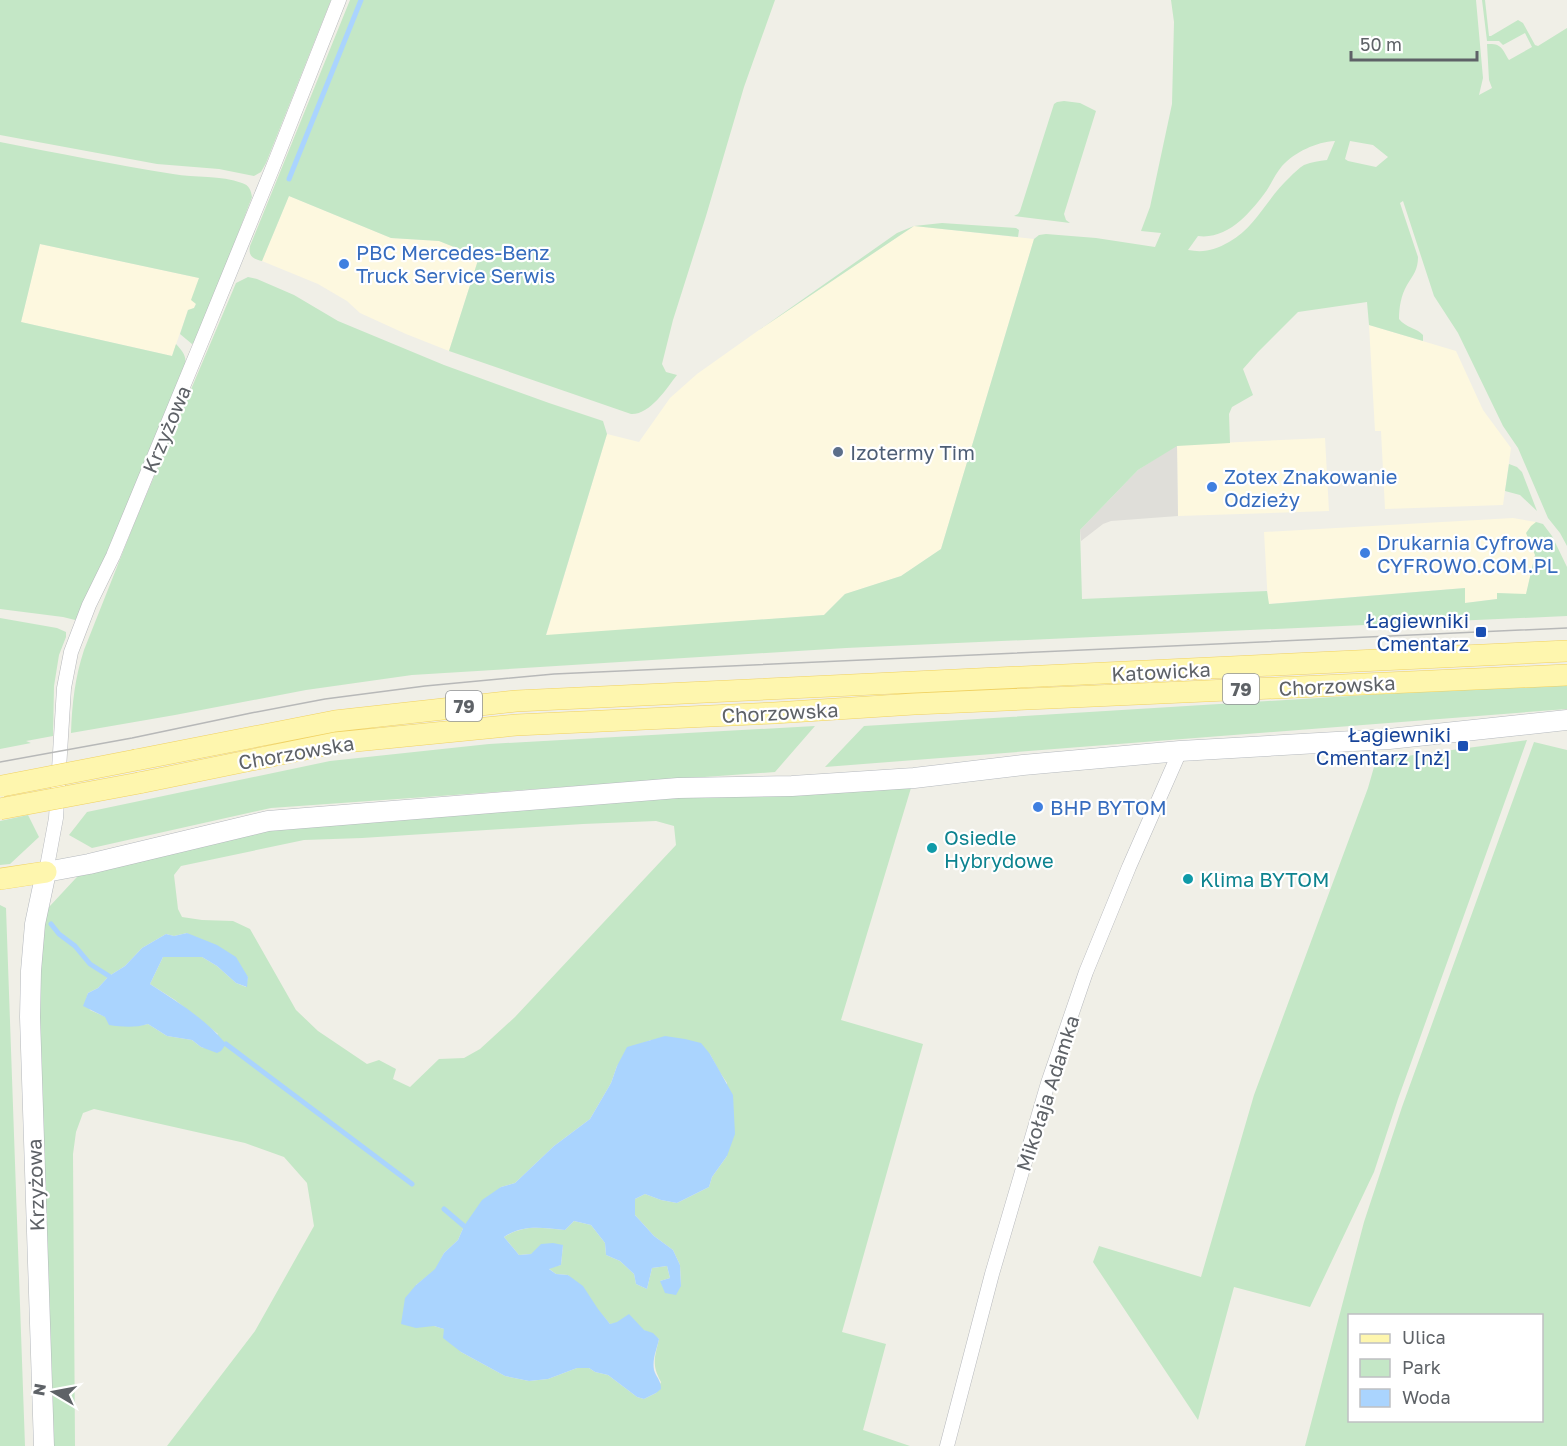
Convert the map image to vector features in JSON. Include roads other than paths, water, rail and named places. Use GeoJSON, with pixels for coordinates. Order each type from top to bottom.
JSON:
{"type":"FeatureCollection","features":[{"type":"Feature","properties":{"kind":"main road","name":"Katowicka"},"geometry":{"type":"LineString","coordinates":[[934,681],[1567,651]]}},
{"type":"Feature","properties":{"kind":"main road","name":"Chorzowska"},"geometry":{"type":"LineString","coordinates":[[0,809],[335,743],[516,724],[1567,675]]}},
{"type":"Feature","properties":{"kind":"main road","name":"Chorzowska"},"geometry":{"type":"LineString","coordinates":[[1,786],[335,721],[406,712],[516,701],[934,681]]}},
{"type":"Feature","properties":{"kind":"main road"},"geometry":{"type":"LineString","coordinates":[[0,879],[46,872]]}},
{"type":"Feature","properties":{"kind":"street","name":"Krzyżowa"},"geometry":{"type":"LineString","coordinates":[[44,1446],[31,1066],[31,971],[35,924],[56,818],[64,688],[71,652],[211,321],[339,0]]}},
{"type":"Feature","properties":{"kind":"street"},"geometry":{"type":"LineString","coordinates":[[46,872],[89,864],[268,821],[678,788],[792,786],[914,778],[1023,765],[1180,751],[1389,739],[1567,720]]}},
{"type":"Feature","properties":{"kind":"street","name":"Mikołaja Adamka"},"geometry":{"type":"LineString","coordinates":[[947,1446],[992,1274],[1047,1083],[1086,972],[1180,751]]}},
{"type":"Feature","properties":{"kind":"water"},"geometry":{"type":"Polygon","coordinates":[[[187,933],[217,945],[236,957],[248,977],[247,987],[236,983],[217,966],[202,957],[163,957],[150,984],[209,1026],[226,1044],[221,1051],[217,1053],[201,1047],[192,1040],[167,1036],[148,1024],[128,1027],[109,1025],[105,1017],[83,1006],[88,993],[98,988],[109,976],[125,966],[142,948],[166,934],[174,936],[187,933]]]}},
{"type":"Feature","properties":{"kind":"water"},"geometry":{"type":"Polygon","coordinates":[[[665,1036],[701,1043],[710,1054],[733,1095],[735,1134],[727,1156],[712,1177],[709,1187],[677,1203],[645,1194],[635,1199],[635,1215],[654,1236],[673,1250],[680,1265],[681,1286],[676,1295],[665,1293],[660,1281],[670,1278],[667,1266],[652,1268],[647,1289],[636,1284],[634,1274],[620,1261],[606,1255],[605,1243],[591,1225],[574,1221],[565,1230],[526,1229],[504,1237],[519,1255],[531,1254],[541,1244],[563,1245],[561,1265],[549,1269],[556,1274],[568,1275],[583,1286],[610,1324],[629,1314],[644,1330],[653,1333],[659,1339],[654,1366],[661,1389],[644,1399],[637,1397],[608,1375],[589,1368],[577,1368],[548,1379],[529,1381],[505,1376],[461,1352],[443,1338],[444,1329],[434,1326],[416,1328],[401,1324],[405,1298],[435,1269],[444,1253],[458,1240],[464,1226],[482,1200],[501,1187],[515,1183],[554,1146],[590,1119],[611,1083],[627,1047],[665,1036]]]}},
{"type":"Feature","properties":{"kind":"waterway"},"geometry":{"type":"LineString","coordinates":[[289,179],[361,0]]}},
{"type":"Feature","properties":{"kind":"waterway"},"geometry":{"type":"LineString","coordinates":[[51,924],[59,934],[75,946],[90,964],[109,976]]}},
{"type":"Feature","properties":{"kind":"waterway"},"geometry":{"type":"LineString","coordinates":[[226,1044],[412,1184]]}},
{"type":"Feature","properties":{"kind":"waterway"},"geometry":{"type":"LineString","coordinates":[[444,1209],[464,1226]]}},
{"type":"Feature","properties":{"kind":"tram line"},"geometry":{"type":"LineString","coordinates":[[0,762],[325,699],[425,686],[554,674],[1567,628]]}},
{"type":"Feature","properties":{"kind":"place","name":"PBC Mercedes-Benz Truck Service Serwis"},"geometry":{"type":"Point","coordinates":[344,264]}},
{"type":"Feature","properties":{"kind":"place","name":"Izotermy Tim"},"geometry":{"type":"Point","coordinates":[838,452]}},
{"type":"Feature","properties":{"kind":"place","name":"Zotex Znakowanie Odzieży"},"geometry":{"type":"Point","coordinates":[1212,487]}},
{"type":"Feature","properties":{"kind":"place","name":"Drukarnia Cyfrowa CYFROWO.COM.PL"},"geometry":{"type":"Point","coordinates":[1365,553]}},
{"type":"Feature","properties":{"kind":"place","name":"Łagiewniki Cmentarz"},"geometry":{"type":"Point","coordinates":[1481,632]}},
{"type":"Feature","properties":{"kind":"place","name":"Łagiewniki Cmentarz [nż]"},"geometry":{"type":"Point","coordinates":[1463,746]}},
{"type":"Feature","properties":{"kind":"place","name":"BHP BYTOM"},"geometry":{"type":"Point","coordinates":[1038,807]}},
{"type":"Feature","properties":{"kind":"place","name":"Osiedle Hybrydowe"},"geometry":{"type":"Point","coordinates":[932,848]}},
{"type":"Feature","properties":{"kind":"place","name":"Klima BYTOM"},"geometry":{"type":"Point","coordinates":[1188,879]}}]}
